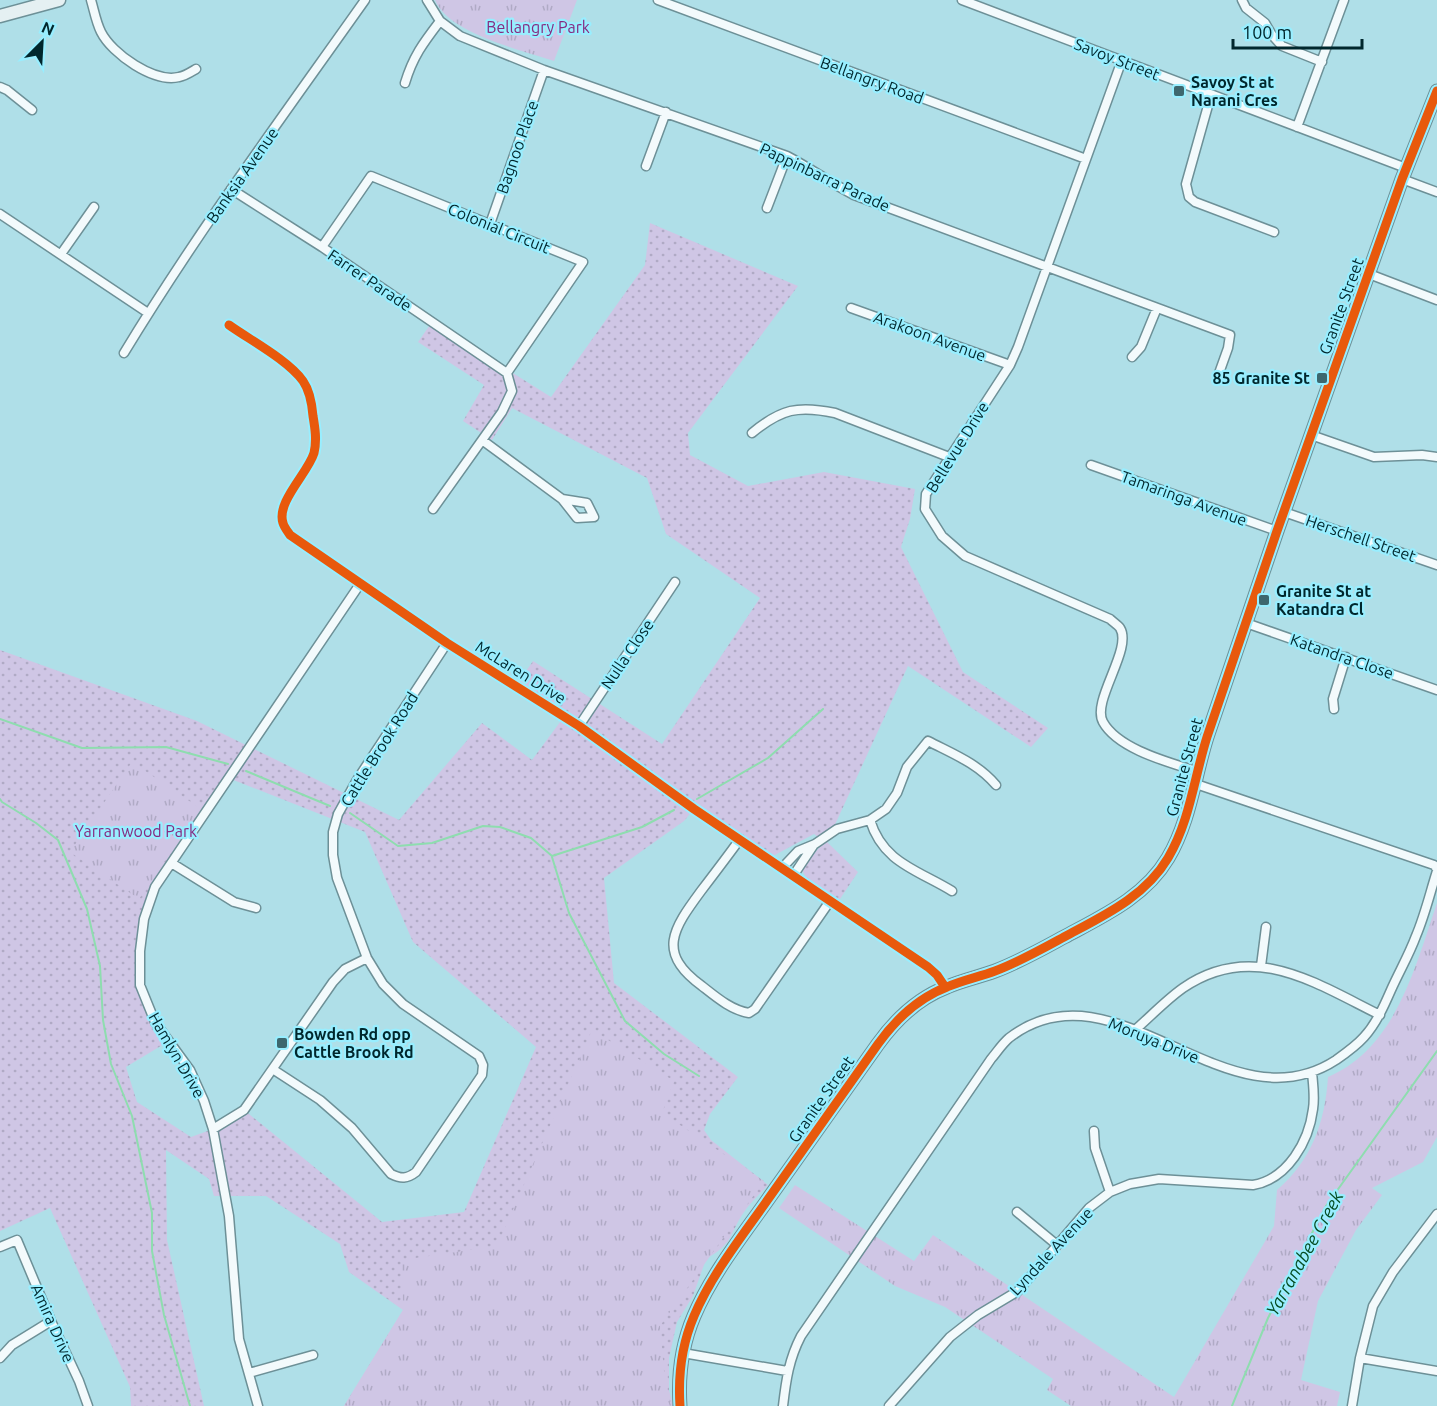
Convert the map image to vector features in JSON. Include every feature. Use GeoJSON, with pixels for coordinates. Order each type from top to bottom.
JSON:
{"type":"FeatureCollection","features":[{"type":"Feature","properties":{"kind":"street"},"geometry":{"type":"LineString","coordinates":[[0,16],[59,0]]}},
{"type":"Feature","properties":{"kind":"street"},"geometry":{"type":"LineString","coordinates":[[91,0],[102,33],[109,43],[141,69],[165,78],[179,77],[196,69]]}},
{"type":"Feature","properties":{"kind":"street","name":"Banksia Avenue"},"geometry":{"type":"LineString","coordinates":[[124,353],[231,189],[365,0]]}},
{"type":"Feature","properties":{"kind":"street","name":"Pappinbarra Parade"},"geometry":{"type":"LineString","coordinates":[[427,0],[440,21],[460,36],[544,70],[787,156],[854,195],[1230,335],[1218,376]]}},
{"type":"Feature","properties":{"kind":"street","name":"Bellangry Road"},"geometry":{"type":"LineString","coordinates":[[658,0],[1086,159]]}},
{"type":"Feature","properties":{"kind":"street","name":"Savoy Street"},"geometry":{"type":"LineString","coordinates":[[962,0],[1297,127],[1404,174],[1437,192]]}},
{"type":"Feature","properties":{"kind":"street"},"geometry":{"type":"LineString","coordinates":[[1242,0],[1246,8],[1265,23],[1282,46],[1322,62]]}},
{"type":"Feature","properties":{"kind":"street"},"geometry":{"type":"LineString","coordinates":[[1297,127],[1344,0]]}},
{"type":"Feature","properties":{"kind":"street"},"geometry":{"type":"LineString","coordinates":[[405,82],[417,50],[440,21]]}},
{"type":"Feature","properties":{"kind":"street","name":"Bellevue Drive"},"geometry":{"type":"LineString","coordinates":[[1122,60],[1018,347],[1010,365],[926,494],[925,509],[942,536],[965,556],[1110,619],[1121,630],[1123,641],[1101,706],[1102,721],[1111,732],[1138,750],[1180,766],[1195,777]]}},
{"type":"Feature","properties":{"kind":"street","name":"Bagnoo Place"},"geometry":{"type":"LineString","coordinates":[[490,224],[544,70]]}},
{"type":"Feature","properties":{"kind":"street"},"geometry":{"type":"LineString","coordinates":[[0,87],[32,110]]}},
{"type":"Feature","properties":{"kind":"street","name":"Granite Street"},"geometry":{"type":"LineString","coordinates":[[680,1406],[679,1382],[683,1353],[693,1318],[709,1287],[733,1249],[878,1044],[900,1017],[916,1004],[945,987],[996,970],[1037,951],[1113,910],[1140,892],[1155,877],[1179,839],[1187,818],[1200,758],[1277,531],[1404,174],[1437,91]]}},
{"type":"Feature","properties":{"kind":"street"},"geometry":{"type":"LineString","coordinates":[[1211,94],[1186,191],[1195,202],[1274,232]]}},
{"type":"Feature","properties":{"kind":"street"},"geometry":{"type":"LineString","coordinates":[[646,166],[666,112]]}},
{"type":"Feature","properties":{"kind":"street"},"geometry":{"type":"LineString","coordinates":[[767,208],[787,156]]}},
{"type":"Feature","properties":{"kind":"street","name":"Colonial Circuit"},"geometry":{"type":"LineString","coordinates":[[322,247],[371,176],[582,262],[507,373]]}},
{"type":"Feature","properties":{"kind":"street","name":"Farrer Parade"},"geometry":{"type":"LineString","coordinates":[[231,189],[322,247],[507,373]]}},
{"type":"Feature","properties":{"kind":"street"},"geometry":{"type":"LineString","coordinates":[[62,254],[94,207]]}},
{"type":"Feature","properties":{"kind":"street"},"geometry":{"type":"LineString","coordinates":[[0,214],[148,313]]}},
{"type":"Feature","properties":{"kind":"street"},"geometry":{"type":"LineString","coordinates":[[1369,274],[1437,300]]}},
{"type":"Feature","properties":{"kind":"street","name":"Arakoon Avenue"},"geometry":{"type":"LineString","coordinates":[[851,308],[1010,365]]}},
{"type":"Feature","properties":{"kind":"street"},"geometry":{"type":"LineString","coordinates":[[1132,357],[1141,347],[1157,308]]}},
{"type":"Feature","properties":{"kind":"street","name":"McLaren Drive"},"geometry":{"type":"LineString","coordinates":[[229,325],[293,369],[304,382],[311,398],[316,436],[314,452],[308,468],[289,495],[283,509],[282,522],[290,535],[447,643],[579,726],[793,876],[928,967],[945,987]]}},
{"type":"Feature","properties":{"kind":"street"},"geometry":{"type":"LineString","coordinates":[[434,508],[502,412],[512,391],[507,373]]}},
{"type":"Feature","properties":{"kind":"street"},"geometry":{"type":"LineString","coordinates":[[752,433],[769,419],[783,412],[799,408],[817,409],[835,413],[949,457]]}},
{"type":"Feature","properties":{"kind":"street"},"geometry":{"type":"LineString","coordinates":[[1311,435],[1374,457],[1422,455],[1437,457]]}},
{"type":"Feature","properties":{"kind":"street"},"geometry":{"type":"LineString","coordinates":[[482,440],[562,499]]}},
{"type":"Feature","properties":{"kind":"street","name":"Tamaringa Avenue"},"geometry":{"type":"LineString","coordinates":[[1091,465],[1277,531]]}},
{"type":"Feature","properties":{"kind":"street","name":"Herschell Street"},"geometry":{"type":"LineString","coordinates":[[1284,512],[1437,565]]}},
{"type":"Feature","properties":{"kind":"street","name":"Nulla Close"},"geometry":{"type":"LineString","coordinates":[[579,726],[675,582]]}},
{"type":"Feature","properties":{"kind":"street","name":"Hamlyn Drive"},"geometry":{"type":"LineString","coordinates":[[258,1406],[239,1339],[229,1216],[213,1129],[190,1070],[155,1022],[140,985],[140,951],[144,919],[155,887],[173,864],[360,584]]}},
{"type":"Feature","properties":{"kind":"street","name":"Katandra Close"},"geometry":{"type":"LineString","coordinates":[[1246,623],[1437,690]]}},
{"type":"Feature","properties":{"kind":"street","name":"Cattle Brook Road"},"geometry":{"type":"LineString","coordinates":[[273,1070],[320,1100],[352,1128],[391,1174],[400,1178],[410,1177],[416,1172],[482,1075],[483,1065],[479,1056],[403,1004],[383,984],[368,958],[337,878],[333,855],[338,814],[357,780],[447,643]]}},
{"type":"Feature","properties":{"kind":"street"},"geometry":{"type":"LineString","coordinates":[[1334,709],[1333,699],[1346,657]]}},
{"type":"Feature","properties":{"kind":"street"},"geometry":{"type":"LineString","coordinates":[[782,868],[798,851],[815,844],[837,829],[870,820],[886,809],[907,767],[928,741],[970,762],[985,772],[996,785]]}},
{"type":"Feature","properties":{"kind":"street"},"geometry":{"type":"LineString","coordinates":[[1180,766],[1200,758]]}},
{"type":"Feature","properties":{"kind":"street","name":"Moruya Drive"},"geometry":{"type":"LineString","coordinates":[[783,1406],[787,1371],[794,1349],[1007,1040],[1044,1019],[1084,1016],[1107,1020],[1135,1030],[1248,1076],[1292,1077],[1312,1072],[1350,1051],[1365,1036],[1380,1015],[1416,937],[1437,870],[1434,865],[1195,777]]}},
{"type":"Feature","properties":{"kind":"street"},"geometry":{"type":"LineString","coordinates":[[870,820],[874,834],[887,852],[908,868],[952,891]]}},
{"type":"Feature","properties":{"kind":"street"},"geometry":{"type":"LineString","coordinates":[[740,839],[681,918],[673,939],[677,962],[685,974],[731,1008],[749,1013],[755,1009],[830,901]]}},
{"type":"Feature","properties":{"kind":"street"},"geometry":{"type":"LineString","coordinates":[[793,876],[815,844]]}},
{"type":"Feature","properties":{"kind":"street"},"geometry":{"type":"LineString","coordinates":[[173,864],[234,902],[256,908]]}},
{"type":"Feature","properties":{"kind":"street"},"geometry":{"type":"LineString","coordinates":[[1261,966],[1266,927]]}},
{"type":"Feature","properties":{"kind":"street"},"geometry":{"type":"LineString","coordinates":[[213,1129],[244,1110],[333,982],[345,969],[368,958]]}},
{"type":"Feature","properties":{"kind":"street"},"geometry":{"type":"LineString","coordinates":[[1135,1030],[1184,987],[1221,971],[1261,966],[1283,970],[1303,978],[1380,1015]]}},
{"type":"Feature","properties":{"kind":"street","name":"Lyndale Avenue"},"geometry":{"type":"LineString","coordinates":[[890,1406],[950,1337],[978,1315],[1018,1291],[1089,1208],[1110,1192],[1130,1184],[1159,1179],[1253,1185],[1272,1179],[1292,1160],[1307,1135],[1314,1107],[1312,1072]]}},
{"type":"Feature","properties":{"kind":"street"},"geometry":{"type":"LineString","coordinates":[[1094,1131],[1095,1148],[1110,1192]]}},
{"type":"Feature","properties":{"kind":"street"},"geometry":{"type":"LineString","coordinates":[[1017,1212],[1058,1245]]}},
{"type":"Feature","properties":{"kind":"street"},"geometry":{"type":"LineString","coordinates":[[1352,1406],[1360,1358],[1370,1315],[1377,1298],[1437,1214]]}},
{"type":"Feature","properties":{"kind":"street","name":"Amira Drive"},"geometry":{"type":"LineString","coordinates":[[0,1247],[16,1240],[88,1406]]}},
{"type":"Feature","properties":{"kind":"street"},"geometry":{"type":"LineString","coordinates":[[0,1358],[12,1345],[51,1321]]}},
{"type":"Feature","properties":{"kind":"street"},"geometry":{"type":"LineString","coordinates":[[683,1353],[787,1371]]}},
{"type":"Feature","properties":{"kind":"street"},"geometry":{"type":"LineString","coordinates":[[249,1372],[313,1354]]}},
{"type":"Feature","properties":{"kind":"street"},"geometry":{"type":"LineString","coordinates":[[1360,1358],[1437,1371]]}},
{"type":"Feature","properties":{"kind":"green space","name":"Bellangry Park"},"geometry":{"type":"Polygon","coordinates":[[[435,0],[577,0],[554,61],[505,46],[470,31],[442,12],[435,0]]]}},
{"type":"Feature","properties":{"kind":"green space"},"geometry":{"type":"Polygon","coordinates":[[[650,223],[798,286],[688,433],[690,455],[748,486],[824,472],[915,489],[910,519],[901,547],[963,672],[1048,728],[1031,747],[908,666],[827,842],[858,872],[838,902],[807,879],[802,870],[821,845],[826,843],[814,834],[773,856],[694,809],[684,821],[604,878],[614,983],[738,1077],[710,1114],[704,1130],[711,1140],[768,1185],[745,1211],[726,1244],[706,1259],[693,1296],[677,1322],[669,1358],[669,1390],[673,1406],[344,1406],[403,1310],[349,1272],[340,1244],[266,1196],[214,1196],[209,1179],[166,1150],[167,1240],[204,1406],[131,1406],[130,1387],[50,1208],[0,1231],[0,650],[197,721],[399,820],[482,723],[532,760],[563,718],[515,687],[533,661],[662,744],[760,598],[666,534],[647,478],[512,408],[492,440],[463,421],[484,385],[418,342],[432,322],[551,397],[645,265],[650,223]],[[231,779],[155,887],[144,919],[140,985],[169,1041],[126,1067],[137,1102],[191,1137],[213,1129],[244,1110],[382,1222],[464,1212],[536,1047],[413,942],[365,832],[231,779]]]}},
{"type":"Feature","properties":{"kind":"green space","name":"Yarranwood Park"},"geometry":{"type":"Polygon","coordinates":[[[132,762],[201,809],[139,899],[70,852],[132,762]]]}},
{"type":"Feature","properties":{"kind":"green space"},"geometry":{"type":"Polygon","coordinates":[[[1437,903],[1437,1137],[1423,1162],[1372,1188],[1382,1195],[1356,1230],[1318,1301],[1301,1380],[1340,1392],[1337,1406],[1071,1406],[1047,1390],[1053,1379],[945,1307],[895,1286],[779,1208],[795,1185],[914,1261],[933,1235],[1174,1397],[1274,1226],[1277,1190],[1308,1153],[1320,1125],[1328,1077],[1351,1064],[1371,1047],[1387,1026],[1411,979],[1437,903]]]}},
{"type":"Feature","properties":{"kind":"green space"},"geometry":{"type":"Polygon","coordinates":[[[592,1030],[674,1081],[662,1113],[764,1181],[660,1326],[665,1382],[671,1406],[344,1406],[403,1310],[402,1260],[497,1246],[592,1030]]]}},
{"type":"Feature","properties":{"kind":"waterway"},"geometry":{"type":"LineString","coordinates":[[697,799],[768,758],[823,709]]}},
{"type":"Feature","properties":{"kind":"waterway"},"geometry":{"type":"LineString","coordinates":[[0,719],[82,748],[166,747],[228,764]]}},
{"type":"Feature","properties":{"kind":"waterway"},"geometry":{"type":"LineString","coordinates":[[246,771],[330,806]]}},
{"type":"Feature","properties":{"kind":"waterway"},"geometry":{"type":"LineString","coordinates":[[0,799],[58,840],[87,909],[100,966],[103,1020],[111,1064],[132,1116],[152,1213],[152,1251],[164,1315],[190,1406]]}},
{"type":"Feature","properties":{"kind":"waterway"},"geometry":{"type":"LineString","coordinates":[[350,813],[398,846],[432,843],[483,826],[500,827],[531,838],[552,856],[642,827],[674,810]]}},
{"type":"Feature","properties":{"kind":"waterway"},"geometry":{"type":"LineString","coordinates":[[552,857],[569,913],[625,1021],[664,1054],[699,1076]]}},
{"type":"Feature","properties":{"kind":"waterway","name":"Yarranabee Creek"},"geometry":{"type":"LineString","coordinates":[[1232,1406],[1268,1318],[1326,1206],[1437,1051]]}},
{"type":"Feature","properties":{"kind":"cycle path"},"geometry":{"type":"LineString","coordinates":[[680,1406],[680,1372],[684,1349],[701,1301],[735,1245],[892,1026],[917,1003],[936,992],[1013,964],[1108,913],[1148,884],[1168,858],[1182,829],[1207,737],[1277,531],[1402,179],[1437,91]]}},
{"type":"Feature","properties":{"kind":"cycle path"},"geometry":{"type":"LineString","coordinates":[[229,325],[288,366],[303,381],[309,393],[316,439],[315,448],[311,461],[284,506],[283,523],[290,535],[447,643],[579,726],[694,809],[928,967],[945,987]]}},
{"type":"Feature","properties":{"kind":"place","name":"Savoy St at Narani Cres"},"geometry":{"type":"Point","coordinates":[1179,91]}},
{"type":"Feature","properties":{"kind":"place","name":"85 Granite St"},"geometry":{"type":"Point","coordinates":[1322,378]}},
{"type":"Feature","properties":{"kind":"place","name":"Granite St at Katandra Cl"},"geometry":{"type":"Point","coordinates":[1264,600]}},
{"type":"Feature","properties":{"kind":"place","name":"Bowden Rd opp Cattle Brook Rd"},"geometry":{"type":"Point","coordinates":[282,1043]}}]}
